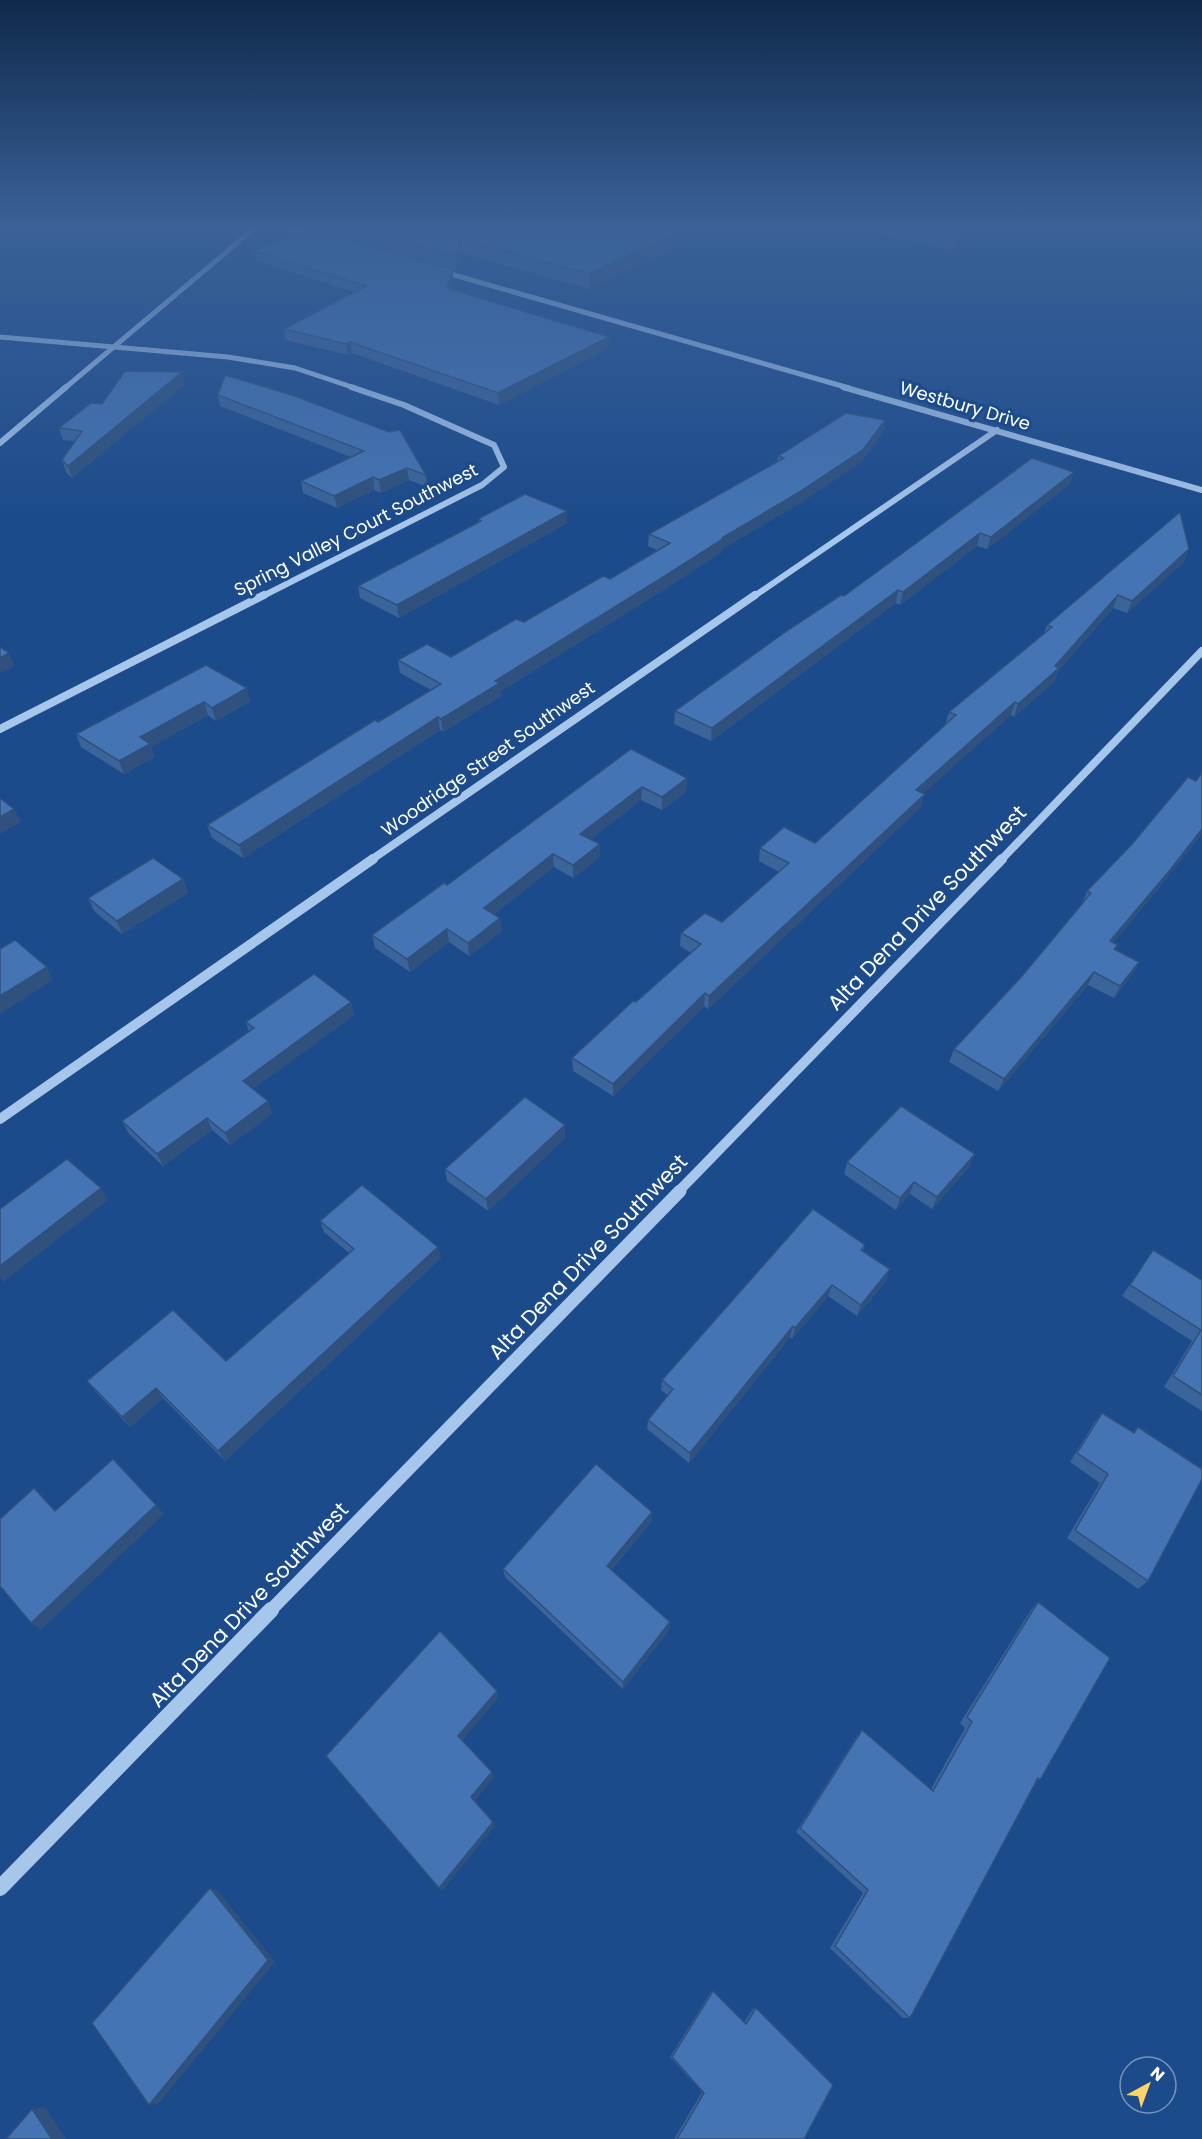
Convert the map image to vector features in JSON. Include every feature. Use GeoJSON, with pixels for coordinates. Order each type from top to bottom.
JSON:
{"type":"FeatureCollection","features":[{"type":"Feature","properties":{"kind":"street"},"geometry":{"type":"LineString","coordinates":[[0,443],[144,322]]}},
{"type":"Feature","properties":{"kind":"street","name":"Westbury Drive"},"geometry":{"type":"LineString","coordinates":[[617,322],[1202,490]]}},
{"type":"Feature","properties":{"kind":"street","name":"Spring Valley Court Southwest"},"geometry":{"type":"LineString","coordinates":[[0,337],[228,357],[295,369],[404,405],[494,445],[504,467],[482,484],[0,729]]}},
{"type":"Feature","properties":{"kind":"street","name":"Woodridge Street Southwest"},"geometry":{"type":"LineString","coordinates":[[0,1119],[454,802],[997,430]]}},
{"type":"Feature","properties":{"kind":"street","name":"Alta Dena Drive Southwest"},"geometry":{"type":"LineString","coordinates":[[0,1888],[914,951],[1202,651]]}},
{"type":"Feature","properties":{"kind":"building"},"geometry":{"type":"Polygon","coordinates":[[[298,322],[559,322],[609,337],[498,393],[350,342],[346,344],[284,329],[298,322]]]}},
{"type":"Feature","properties":{"kind":"building"},"geometry":{"type":"Polygon","coordinates":[[[125,371],[182,372],[68,466],[62,460],[82,431],[59,428],[91,403],[102,404],[125,371]]]}},
{"type":"Feature","properties":{"kind":"building"},"geometry":{"type":"Polygon","coordinates":[[[225,375],[295,396],[389,432],[400,430],[426,475],[407,468],[379,480],[373,477],[334,496],[301,481],[364,451],[218,395],[225,375]]]}},
{"type":"Feature","properties":{"kind":"building"},"geometry":{"type":"Polygon","coordinates":[[[846,413],[885,420],[863,450],[801,491],[722,538],[495,681],[500,683],[441,719],[438,717],[239,845],[207,825],[375,720],[378,722],[441,684],[398,660],[427,644],[451,657],[516,619],[524,622],[603,576],[610,579],[670,543],[649,534],[784,458],[778,456],[846,413]]]}},
{"type":"Feature","properties":{"kind":"building"},"geometry":{"type":"Polygon","coordinates":[[[1032,458],[1074,472],[991,537],[980,533],[903,592],[898,590],[712,728],[675,711],[788,630],[841,595],[844,596],[1032,458]]]}},
{"type":"Feature","properties":{"kind":"building"},"geometry":{"type":"Polygon","coordinates":[[[525,494],[567,511],[397,605],[358,586],[481,521],[478,519],[525,494]]]}},
{"type":"Feature","properties":{"kind":"building"},"geometry":{"type":"Polygon","coordinates":[[[1180,512],[1189,549],[1132,601],[1118,595],[1055,666],[1059,668],[1018,704],[1015,702],[916,790],[925,794],[709,996],[705,993],[613,1084],[572,1058],[633,1001],[636,1002],[701,944],[681,933],[705,913],[722,922],[789,863],[760,848],[784,827],[815,843],[956,715],[949,712],[1052,627],[1047,625],[1180,512]]]}},
{"type":"Feature","properties":{"kind":"building"},"geometry":{"type":"Polygon","coordinates":[[[0,647],[9,653],[0,658],[0,647]]]}},
{"type":"Feature","properties":{"kind":"building"},"geometry":{"type":"Polygon","coordinates":[[[206,665],[247,688],[212,708],[204,702],[140,737],[150,744],[119,761],[76,734],[206,665]]]}},
{"type":"Feature","properties":{"kind":"building"},"geometry":{"type":"Polygon","coordinates":[[[631,749],[687,778],[662,797],[642,787],[580,834],[600,844],[573,865],[553,854],[484,908],[500,918],[468,943],[447,929],[407,959],[372,935],[444,883],[447,885],[631,749]]]}},
{"type":"Feature","properties":{"kind":"building"},"geometry":{"type":"Polygon","coordinates":[[[1202,773],[1202,829],[1110,941],[1118,945],[1114,949],[1139,962],[1120,986],[1094,972],[1004,1079],[954,1049],[1022,976],[1091,893],[1087,891],[1132,844],[1188,777],[1196,781],[1202,773]]]}},
{"type":"Feature","properties":{"kind":"building"},"geometry":{"type":"Polygon","coordinates":[[[0,798],[14,809],[0,817],[0,798]]]}},
{"type":"Feature","properties":{"kind":"building"},"geometry":{"type":"Polygon","coordinates":[[[153,858],[183,879],[117,921],[88,898],[153,858]]]}},
{"type":"Feature","properties":{"kind":"building"},"geometry":{"type":"Polygon","coordinates":[[[15,940],[47,967],[0,996],[0,949],[15,940]]]}},
{"type":"Feature","properties":{"kind":"building"},"geometry":{"type":"Polygon","coordinates":[[[314,974],[351,1002],[243,1081],[268,1101],[225,1133],[207,1118],[157,1154],[122,1121],[254,1028],[246,1022],[314,974]]]}},
{"type":"Feature","properties":{"kind":"building"},"geometry":{"type":"Polygon","coordinates":[[[525,1097],[565,1125],[486,1199],[445,1169],[525,1097]]]}},
{"type":"Feature","properties":{"kind":"building"},"geometry":{"type":"Polygon","coordinates":[[[901,1106],[975,1154],[937,1197],[914,1182],[900,1198],[847,1162],[901,1106]]]}},
{"type":"Feature","properties":{"kind":"building"},"geometry":{"type":"Polygon","coordinates":[[[67,1159],[101,1188],[0,1266],[0,1209],[67,1159]]]}},
{"type":"Feature","properties":{"kind":"building"},"geometry":{"type":"Polygon","coordinates":[[[362,1185],[438,1247],[218,1451],[156,1388],[122,1417],[87,1381],[173,1310],[226,1361],[354,1249],[320,1221],[362,1185]]]}},
{"type":"Feature","properties":{"kind":"building"},"geometry":{"type":"Polygon","coordinates":[[[813,1209],[865,1245],[861,1250],[890,1269],[861,1305],[832,1285],[795,1328],[793,1326],[690,1453],[648,1420],[673,1389],[662,1380],[813,1209]]]}},
{"type":"Feature","properties":{"kind":"building"},"geometry":{"type":"Polygon","coordinates":[[[1153,1250],[1202,1280],[1202,1395],[1173,1376],[1201,1330],[1130,1285],[1153,1250]]]}},
{"type":"Feature","properties":{"kind":"building"},"geometry":{"type":"Polygon","coordinates":[[[1102,1413],[1134,1433],[1138,1427],[1202,1469],[1202,1479],[1148,1581],[1075,1530],[1108,1474],[1077,1453],[1102,1413]]]}},
{"type":"Feature","properties":{"kind":"building"},"geometry":{"type":"Polygon","coordinates":[[[113,1459],[156,1505],[31,1623],[0,1586],[0,1519],[34,1488],[55,1511],[113,1459]]]}},
{"type":"Feature","properties":{"kind":"building"},"geometry":{"type":"Polygon","coordinates":[[[596,1464],[652,1512],[607,1566],[670,1622],[623,1682],[503,1569],[596,1464]]]}},
{"type":"Feature","properties":{"kind":"building"},"geometry":{"type":"Polygon","coordinates":[[[1038,1602],[1110,1658],[1040,1780],[1038,1778],[910,2018],[835,1946],[868,1890],[800,1828],[862,1730],[933,1791],[972,1722],[967,1717],[1038,1602]]]}},
{"type":"Feature","properties":{"kind":"building"},"geometry":{"type":"Polygon","coordinates":[[[440,1631],[497,1691],[458,1736],[492,1772],[471,1797],[493,1822],[439,1888],[326,1756],[440,1631]]]}},
{"type":"Feature","properties":{"kind":"building"},"geometry":{"type":"Polygon","coordinates":[[[210,1888],[268,1960],[149,2105],[92,2023],[210,1888]]]}},
{"type":"Feature","properties":{"kind":"building"},"geometry":{"type":"Polygon","coordinates":[[[713,1991],[746,2024],[756,2008],[833,2085],[804,2139],[677,2139],[704,2093],[672,2057],[713,1991]]]}},
{"type":"Feature","properties":{"kind":"building"},"geometry":{"type":"Polygon","coordinates":[[[32,2109],[52,2139],[6,2139],[32,2109]]]}}]}
